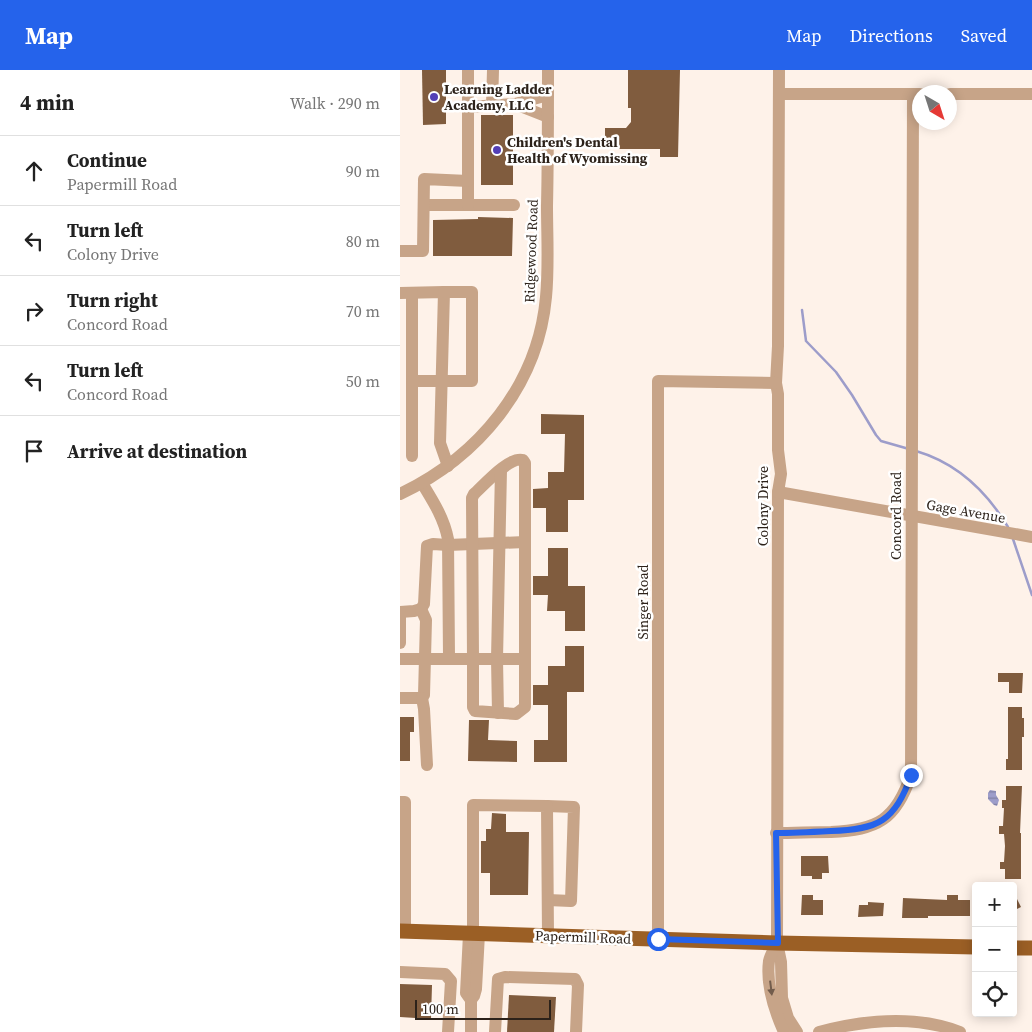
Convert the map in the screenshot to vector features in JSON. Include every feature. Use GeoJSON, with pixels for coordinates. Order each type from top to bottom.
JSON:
{"type":"FeatureCollection","features":[{"type":"Feature","properties":{"kind":"main road","name":"Papermill Road"},"geometry":{"type":"LineString","coordinates":[[402,931],[972,947]]}},
{"type":"Feature","properties":{"kind":"main road"},"geometry":{"type":"LineString","coordinates":[[1017,948],[1032,948]]}},
{"type":"Feature","properties":{"kind":"street"},"geometry":{"type":"LineString","coordinates":[[468,70],[468,205]]}},
{"type":"Feature","properties":{"kind":"street"},"geometry":{"type":"LineString","coordinates":[[492,106],[493,70]]}},
{"type":"Feature","properties":{"kind":"street","name":"Ridgewood Road"},"geometry":{"type":"LineString","coordinates":[[400,494],[422,483],[448,466],[470,448],[500,414],[523,377],[538,336],[546,298],[548,70]]}},
{"type":"Feature","properties":{"kind":"street","name":"Colony Drive"},"geometry":{"type":"LineString","coordinates":[[779,70],[778,336],[776,383],[778,394],[778,450],[781,474],[778,492],[778,821],[776,833],[778,943],[781,962],[782,998],[788,1018],[797,1032]]}},
{"type":"Feature","properties":{"kind":"street"},"geometry":{"type":"LineString","coordinates":[[779,94],[912,94]]}},
{"type":"Feature","properties":{"kind":"street"},"geometry":{"type":"LineString","coordinates":[[957,94],[1032,94]]}},
{"type":"Feature","properties":{"kind":"street"},"geometry":{"type":"LineString","coordinates":[[468,107],[515,104],[548,95]]}},
{"type":"Feature","properties":{"kind":"street"},"geometry":{"type":"LineString","coordinates":[[515,104],[548,117]]}},
{"type":"Feature","properties":{"kind":"street","name":"Concord Road"},"geometry":{"type":"LineString","coordinates":[[776,833],[851,831],[869,827],[893,812],[906,792],[911,775],[911,516],[916,130]]}},
{"type":"Feature","properties":{"kind":"street"},"geometry":{"type":"LineString","coordinates":[[400,251],[423,251],[424,179],[468,182]]}},
{"type":"Feature","properties":{"kind":"street"},"geometry":{"type":"LineString","coordinates":[[424,205],[514,205]]}},
{"type":"Feature","properties":{"kind":"street"},"geometry":{"type":"LineString","coordinates":[[444,292],[440,443],[448,466]]}},
{"type":"Feature","properties":{"kind":"street"},"geometry":{"type":"LineString","coordinates":[[412,381],[472,381],[472,292],[406,293],[412,381],[412,456]]}},
{"type":"Feature","properties":{"kind":"street","name":"Singer Road"},"geometry":{"type":"LineString","coordinates":[[658,939],[658,381],[776,383]]}},
{"type":"Feature","properties":{"kind":"street"},"geometry":{"type":"LineString","coordinates":[[519,459],[525,463],[525,542],[525,707],[516,714],[475,711],[473,707],[472,498],[508,463],[519,459]]}},
{"type":"Feature","properties":{"kind":"street"},"geometry":{"type":"LineString","coordinates":[[498,713],[496,659],[501,470]]}},
{"type":"Feature","properties":{"kind":"street"},"geometry":{"type":"LineString","coordinates":[[422,483],[445,524],[448,545],[449,657]]}},
{"type":"Feature","properties":{"kind":"street","name":"Gage Avenue"},"geometry":{"type":"LineString","coordinates":[[778,492],[1032,537]]}},
{"type":"Feature","properties":{"kind":"street"},"geometry":{"type":"LineString","coordinates":[[400,643],[400,612],[421,609],[424,604],[427,546],[433,544],[525,542]]}},
{"type":"Feature","properties":{"kind":"street"},"geometry":{"type":"LineString","coordinates":[[421,609],[426,620],[424,694],[422,698],[427,765]]}},
{"type":"Feature","properties":{"kind":"street"},"geometry":{"type":"LineString","coordinates":[[400,658],[525,659]]}},
{"type":"Feature","properties":{"kind":"street"},"geometry":{"type":"LineString","coordinates":[[400,698],[422,698]]}},
{"type":"Feature","properties":{"kind":"street"},"geometry":{"type":"LineString","coordinates":[[400,802],[405,802],[402,855],[402,931]]}},
{"type":"Feature","properties":{"kind":"street"},"geometry":{"type":"LineString","coordinates":[[471,1032],[471,1000],[476,988],[473,805],[574,807],[570,901],[548,900]]}},
{"type":"Feature","properties":{"kind":"street"},"geometry":{"type":"LineString","coordinates":[[547,806],[548,936]]}},
{"type":"Feature","properties":{"kind":"street","name":"Colony Drive"},"geometry":{"type":"LineString","coordinates":[[778,943],[769,960],[770,990],[775,1012],[784,1032]]}},
{"type":"Feature","properties":{"kind":"street"},"geometry":{"type":"LineString","coordinates":[[400,972],[445,974],[448,976],[451,981],[448,1032]]}},
{"type":"Feature","properties":{"kind":"street"},"geometry":{"type":"LineString","coordinates":[[495,1032],[498,979],[506,978],[575,979],[578,985],[576,1032]]}},
{"type":"Feature","properties":{"kind":"street"},"geometry":{"type":"LineString","coordinates":[[819,1032],[873,1022],[916,1022],[960,1032]]}},
{"type":"Feature","properties":{"kind":"water"},"geometry":{"type":"Polygon","coordinates":[[[990,790],[996,791],[999,800],[997,806],[988,799],[990,790]]]}},
{"type":"Feature","properties":{"kind":"building","name":"Learning Ladder Academy, LLC"},"geometry":{"type":"Polygon","coordinates":[[[422,70],[446,70],[446,124],[423,125],[422,70]]]}},
{"type":"Feature","properties":{"kind":"building"},"geometry":{"type":"Polygon","coordinates":[[[628,70],[680,70],[678,157],[660,157],[660,149],[605,149],[605,128],[626,128],[631,122],[631,108],[628,108],[628,70]]]}},
{"type":"Feature","properties":{"kind":"building","name":"Children's Dental Health of Wyomissing"},"geometry":{"type":"Polygon","coordinates":[[[481,115],[513,115],[513,185],[481,185],[481,115]]]}},
{"type":"Feature","properties":{"kind":"building"},"geometry":{"type":"Polygon","coordinates":[[[478,217],[513,218],[512,256],[433,256],[433,220],[478,219],[478,217]]]}},
{"type":"Feature","properties":{"kind":"building"},"geometry":{"type":"Polygon","coordinates":[[[541,414],[584,415],[584,500],[568,500],[568,532],[546,532],[546,508],[533,508],[533,489],[548,488],[548,472],[564,472],[565,434],[541,434],[541,414]]]}},
{"type":"Feature","properties":{"kind":"building"},"geometry":{"type":"Polygon","coordinates":[[[548,548],[568,548],[568,586],[585,586],[585,631],[565,631],[565,611],[547,611],[548,595],[533,595],[533,576],[548,576],[548,548]]]}},
{"type":"Feature","properties":{"kind":"building"},"geometry":{"type":"Polygon","coordinates":[[[565,646],[584,646],[584,692],[567,692],[567,762],[534,762],[534,740],[548,740],[548,705],[533,705],[533,685],[548,685],[548,666],[565,666],[565,646]]]}},
{"type":"Feature","properties":{"kind":"building"},"geometry":{"type":"Polygon","coordinates":[[[998,673],[1023,673],[1022,693],[1009,693],[1009,682],[998,682],[998,673]]]}},
{"type":"Feature","properties":{"kind":"building"},"geometry":{"type":"Polygon","coordinates":[[[1008,707],[1022,707],[1024,737],[1022,737],[1022,770],[1006,770],[1006,759],[1008,759],[1008,707]]]}},
{"type":"Feature","properties":{"kind":"building"},"geometry":{"type":"Polygon","coordinates":[[[400,717],[414,717],[414,732],[410,732],[410,761],[400,761],[400,717]]]}},
{"type":"Feature","properties":{"kind":"building"},"geometry":{"type":"Polygon","coordinates":[[[469,720],[489,720],[488,740],[517,741],[517,762],[468,761],[469,720]]]}},
{"type":"Feature","properties":{"kind":"building"},"geometry":{"type":"Polygon","coordinates":[[[1006,786],[1022,786],[1021,879],[1005,879],[1005,869],[1000,869],[1000,862],[1004,862],[1005,846],[1004,834],[999,834],[999,826],[1003,826],[1004,808],[1002,808],[1002,800],[1006,800],[1006,786]]]}},
{"type":"Feature","properties":{"kind":"building"},"geometry":{"type":"Polygon","coordinates":[[[492,813],[506,814],[506,832],[529,832],[528,895],[490,895],[490,873],[481,873],[481,841],[486,841],[486,829],[491,829],[492,813]]]}},
{"type":"Feature","properties":{"kind":"building"},"geometry":{"type":"Polygon","coordinates":[[[801,856],[828,856],[829,873],[822,873],[822,879],[812,879],[812,876],[801,876],[801,856]]]}},
{"type":"Feature","properties":{"kind":"building"},"geometry":{"type":"Polygon","coordinates":[[[802,895],[813,895],[813,900],[823,900],[823,915],[801,915],[802,895]]]}},
{"type":"Feature","properties":{"kind":"building"},"geometry":{"type":"Polygon","coordinates":[[[947,895],[958,895],[958,900],[970,900],[970,916],[902,918],[903,898],[947,900],[947,895]]]}},
{"type":"Feature","properties":{"kind":"building"},"geometry":{"type":"Polygon","coordinates":[[[1017,899],[1021,907],[1017,909],[1017,899]]]}},
{"type":"Feature","properties":{"kind":"building"},"geometry":{"type":"Polygon","coordinates":[[[868,902],[884,903],[883,916],[858,917],[859,905],[868,905],[868,902]]]}},
{"type":"Feature","properties":{"kind":"building"},"geometry":{"type":"Polygon","coordinates":[[[400,984],[432,985],[431,1019],[400,1017],[400,984]]]}},
{"type":"Feature","properties":{"kind":"building"},"geometry":{"type":"Polygon","coordinates":[[[509,995],[556,997],[554,1032],[507,1032],[509,995]]]}},
{"type":"Feature","properties":{"kind":"waterway"},"geometry":{"type":"LineString","coordinates":[[802,310],[806,341],[836,372],[876,435],[881,441],[909,449]]}},
{"type":"Feature","properties":{"kind":"waterway"},"geometry":{"type":"LineString","coordinates":[[916,451],[945,463],[970,480],[991,502],[1008,527]]}},
{"type":"Feature","properties":{"kind":"waterway"},"geometry":{"type":"LineString","coordinates":[[1013,539],[1032,595]]}},
{"type":"Feature","properties":{"kind":"place","name":"Learning Ladder Academy, LLC"},"geometry":{"type":"Point","coordinates":[434,97]}},
{"type":"Feature","properties":{"kind":"place","name":"Children's Dental Health of Wyomissing"},"geometry":{"type":"Point","coordinates":[497,150]}},
{"type":"Feature","properties":{"kind":"route"},"geometry":{"type":"LineString","coordinates":[[658,939],[778,943],[776,833],[851,831],[869,827],[893,812],[906,792],[911,775]]}}]}
